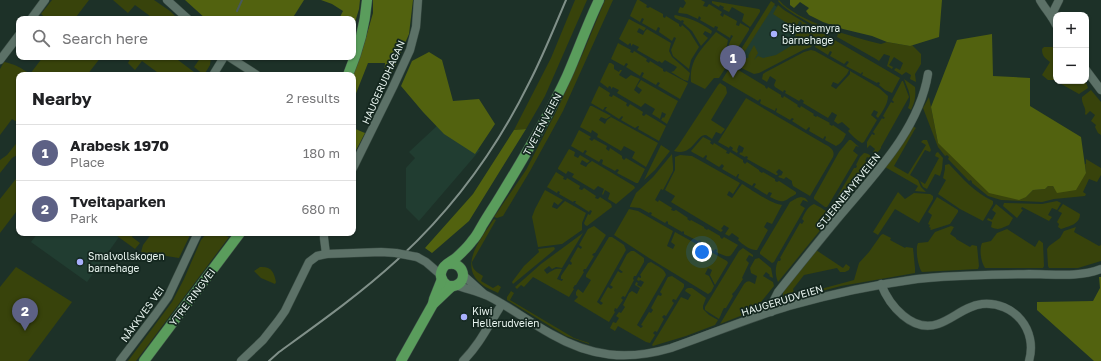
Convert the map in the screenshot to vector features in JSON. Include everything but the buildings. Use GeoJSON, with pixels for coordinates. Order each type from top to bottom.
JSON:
{"type":"FeatureCollection","features":[{"type":"Feature","properties":{"kind":"main road"},"geometry":{"type":"LineString","coordinates":[[356,54],[362,32],[367,0]]}},
{"type":"Feature","properties":{"kind":"main road","name":"TVETENVEIEN"},"geometry":{"type":"LineString","coordinates":[[433,304],[461,281],[462,272],[472,242],[543,124],[567,75],[599,0]]}},
{"type":"Feature","properties":{"kind":"main road"},"geometry":{"type":"LineString","coordinates":[[349,72],[354,60]]}},
{"type":"Feature","properties":{"kind":"main road","name":"YTRE RINGVEI"},"geometry":{"type":"LineString","coordinates":[[144,361],[238,236]]}},
{"type":"Feature","properties":{"kind":"main road","name":"TVETENVEIEN"},"geometry":{"type":"LineString","coordinates":[[401,361],[433,304],[444,271],[472,242]]}},
{"type":"Feature","properties":{"kind":"main road"},"geometry":{"type":"LineString","coordinates":[[454,286],[445,283],[444,271],[454,264],[460,267],[462,272]]}},
{"type":"Feature","properties":{"kind":"street"},"geometry":{"type":"LineString","coordinates":[[33,16],[45,0]]}},
{"type":"Feature","properties":{"kind":"street"},"geometry":{"type":"LineString","coordinates":[[167,0],[185,16]]}},
{"type":"Feature","properties":{"kind":"street","name":"HAUGERUDHAGAN"},"geometry":{"type":"LineString","coordinates":[[356,162],[410,50],[416,27],[418,0]]}},
{"type":"Feature","properties":{"kind":"street"},"geometry":{"type":"LineString","coordinates":[[1040,0],[1052,16],[1059,0]]}},
{"type":"Feature","properties":{"kind":"street"},"geometry":{"type":"LineString","coordinates":[[0,60],[16,39]]}},
{"type":"Feature","properties":{"kind":"street"},"geometry":{"type":"LineString","coordinates":[[214,72],[222,60]]}},
{"type":"Feature","properties":{"kind":"street"},"geometry":{"type":"LineString","coordinates":[[234,60],[252,72]]}},
{"type":"Feature","properties":{"kind":"street","name":"STJERNEMYRVEIEN"},"geometry":{"type":"LineString","coordinates":[[771,312],[771,306],[778,292],[894,149],[919,106],[926,89],[928,74]]}},
{"type":"Feature","properties":{"kind":"street"},"geometry":{"type":"LineString","coordinates":[[1089,74],[1101,90]]}},
{"type":"Feature","properties":{"kind":"street","name":"NÅKKVES VEI"},"geometry":{"type":"LineString","coordinates":[[120,361],[168,297],[197,236]]}},
{"type":"Feature","properties":{"kind":"street"},"geometry":{"type":"LineString","coordinates":[[324,236],[326,254]]}},
{"type":"Feature","properties":{"kind":"street"},"geometry":{"type":"LineString","coordinates":[[241,361],[263,340],[278,321],[309,262],[317,256],[326,254],[381,252],[396,253],[417,257],[444,271]]}},
{"type":"Feature","properties":{"kind":"street","name":"HAUGERUDVEIEN"},"geometry":{"type":"LineString","coordinates":[[454,286],[486,296],[551,334],[580,348],[606,354],[625,356],[647,354],[671,348],[771,312],[836,294],[881,284],[952,276],[1068,275],[1088,273],[1101,268]]}},
{"type":"Feature","properties":{"kind":"street","name":"HAUGERUDVEIEN"},"geometry":{"type":"LineString","coordinates":[[462,272],[486,296]]}},
{"type":"Feature","properties":{"kind":"street"},"geometry":{"type":"LineString","coordinates":[[881,284],[892,305],[902,315],[919,325],[937,325],[960,312],[977,305],[988,304],[1002,306],[1024,322],[1032,342],[1030,361]]}},
{"type":"Feature","properties":{"kind":"street"},"geometry":{"type":"LineString","coordinates":[[463,361],[469,356],[482,339],[502,304]]}},
{"type":"Feature","properties":{"kind":"shaded area","name":"Stjernemyra barnehage"},"geometry":{"type":"Polygon","coordinates":[[[771,3],[801,22],[792,46],[754,73],[738,65],[735,59],[771,3]]]}},
{"type":"Feature","properties":{"kind":"shaded area"},"geometry":{"type":"Polygon","coordinates":[[[438,125],[480,150],[419,221],[406,208],[406,168],[415,158],[409,152],[438,125]]]}},
{"type":"Feature","properties":{"kind":"shaded area","name":"Smalvollskogen barnehage"},"geometry":{"type":"Polygon","coordinates":[[[36,236],[119,237],[87,282],[31,242],[36,236]]]}},
{"type":"Feature","properties":{"kind":"green space"},"geometry":{"type":"Polygon","coordinates":[[[52,0],[89,0],[77,16],[43,16],[41,14],[52,0]]]}},
{"type":"Feature","properties":{"kind":"green space"},"geometry":{"type":"Polygon","coordinates":[[[113,0],[154,0],[175,16],[150,16],[135,5],[128,13],[113,0]]]}},
{"type":"Feature","properties":{"kind":"green space"},"geometry":{"type":"Polygon","coordinates":[[[185,0],[304,0],[294,16],[203,16],[185,0]]]}},
{"type":"Feature","properties":{"kind":"green space"},"geometry":{"type":"Polygon","coordinates":[[[321,0],[360,0],[356,19],[356,16],[340,16],[343,11],[332,4],[321,0]]]}},
{"type":"Feature","properties":{"kind":"green space"},"geometry":{"type":"Polygon","coordinates":[[[373,0],[413,0],[409,34],[389,80],[384,78],[385,63],[368,63],[356,93],[356,72],[353,72],[362,51],[373,13],[373,0]]]}},
{"type":"Feature","properties":{"kind":"green space"},"geometry":{"type":"Polygon","coordinates":[[[575,0],[587,0],[545,96],[526,129],[514,130],[551,58],[575,0]]]}},
{"type":"Feature","properties":{"kind":"green space"},"geometry":{"type":"Polygon","coordinates":[[[605,0],[613,0],[563,111],[503,216],[497,218],[494,217],[526,170],[557,110],[605,0]]]}},
{"type":"Feature","properties":{"kind":"green space"},"geometry":{"type":"Polygon","coordinates":[[[637,0],[647,5],[646,7],[650,7],[663,14],[663,17],[665,18],[666,16],[679,24],[679,26],[681,27],[682,25],[689,31],[699,47],[691,60],[689,69],[673,56],[671,50],[676,38],[674,37],[672,41],[659,32],[660,28],[658,27],[656,31],[642,23],[644,19],[642,18],[640,22],[630,16],[637,0]]]}},
{"type":"Feature","properties":{"kind":"green space"},"geometry":{"type":"Polygon","coordinates":[[[684,0],[701,0],[705,2],[703,6],[707,7],[709,4],[722,12],[720,15],[723,17],[724,14],[737,21],[736,25],[739,26],[740,23],[749,28],[732,57],[729,54],[728,49],[733,36],[731,35],[730,38],[717,30],[718,27],[715,26],[714,28],[700,20],[701,18],[699,16],[698,19],[687,14],[679,13],[680,7],[683,8],[686,3],[684,0]]]}},
{"type":"Feature","properties":{"kind":"green space"},"geometry":{"type":"Polygon","coordinates":[[[779,0],[787,8],[812,22],[856,38],[881,44],[887,42],[910,46],[912,45],[921,54],[921,64],[915,74],[916,82],[910,79],[911,75],[906,72],[902,75],[894,70],[896,68],[900,70],[903,63],[894,57],[889,65],[893,67],[892,69],[887,66],[890,56],[884,54],[879,61],[837,37],[838,34],[818,26],[817,27],[796,15],[781,5],[778,1],[779,0]]]}},
{"type":"Feature","properties":{"kind":"green space"},"geometry":{"type":"Polygon","coordinates":[[[790,0],[942,0],[939,37],[910,46],[887,42],[872,36],[843,29],[823,22],[809,15],[806,11],[809,8],[800,2],[794,8],[790,5],[790,0]]]}},
{"type":"Feature","properties":{"kind":"green space"},"geometry":{"type":"Polygon","coordinates":[[[712,1],[759,9],[760,12],[750,27],[742,21],[744,14],[732,7],[729,12],[723,9],[724,7],[720,5],[719,7],[712,3],[712,1]]]}},
{"type":"Feature","properties":{"kind":"green space"},"geometry":{"type":"Polygon","coordinates":[[[771,1],[775,4],[740,59],[736,61],[735,59],[771,1]]]}},
{"type":"Feature","properties":{"kind":"green space"},"geometry":{"type":"Polygon","coordinates":[[[778,5],[807,24],[900,78],[892,93],[879,85],[880,83],[877,83],[862,75],[862,72],[861,74],[846,66],[849,62],[847,61],[844,64],[830,56],[832,52],[830,51],[828,55],[815,47],[816,43],[814,42],[811,47],[759,73],[754,74],[737,66],[737,64],[749,57],[748,56],[754,45],[758,53],[754,60],[758,56],[763,58],[776,55],[791,46],[802,23],[799,21],[796,29],[773,14],[778,5]]]}},
{"type":"Feature","properties":{"kind":"green space"},"geometry":{"type":"Polygon","coordinates":[[[675,15],[690,19],[703,25],[712,31],[711,34],[705,31],[703,34],[708,38],[701,46],[692,31],[683,23],[684,21],[675,18],[675,15]]]}},
{"type":"Feature","properties":{"kind":"green space"},"geometry":{"type":"Polygon","coordinates":[[[629,19],[646,28],[644,31],[639,28],[637,32],[643,35],[647,29],[671,43],[669,51],[672,57],[690,73],[688,81],[671,72],[677,67],[665,60],[662,63],[659,61],[658,62],[637,50],[639,47],[633,44],[631,46],[630,43],[628,45],[619,39],[629,19]]]}},
{"type":"Feature","properties":{"kind":"green space"},"geometry":{"type":"Polygon","coordinates":[[[716,32],[728,40],[726,50],[730,61],[719,78],[714,78],[705,89],[691,82],[692,67],[701,49],[716,32]]]}},
{"type":"Feature","properties":{"kind":"green space"},"geometry":{"type":"Polygon","coordinates":[[[992,34],[993,76],[1030,78],[1030,106],[1081,137],[1086,173],[1076,190],[1057,193],[1053,186],[1048,186],[1045,189],[1033,190],[1026,197],[1019,200],[989,193],[938,143],[931,107],[957,40],[992,34]]]}},
{"type":"Feature","properties":{"kind":"green space"},"geometry":{"type":"Polygon","coordinates":[[[618,43],[631,50],[630,52],[633,53],[634,51],[647,59],[646,61],[649,63],[650,61],[663,69],[663,71],[666,71],[688,83],[680,99],[658,86],[660,83],[658,82],[656,85],[642,77],[644,73],[642,72],[640,76],[626,67],[628,64],[626,63],[624,66],[611,59],[618,43]]]}},
{"type":"Feature","properties":{"kind":"green space"},"geometry":{"type":"Polygon","coordinates":[[[1044,47],[1053,47],[1053,80],[1048,80],[1042,75],[1050,62],[1043,55],[1042,49],[1044,47]]]}},
{"type":"Feature","properties":{"kind":"green space"},"geometry":{"type":"Polygon","coordinates":[[[811,50],[849,70],[838,84],[833,82],[831,86],[836,89],[850,74],[850,71],[879,88],[888,96],[886,105],[878,118],[876,116],[878,112],[874,110],[871,115],[877,120],[864,142],[862,143],[854,137],[848,131],[850,129],[842,122],[838,124],[834,121],[837,115],[832,112],[828,118],[803,103],[804,101],[801,99],[799,101],[785,93],[786,91],[784,90],[783,92],[775,87],[774,85],[776,80],[770,76],[767,82],[762,79],[763,74],[766,72],[804,52],[811,50]]]}},
{"type":"Feature","properties":{"kind":"green space"},"geometry":{"type":"Polygon","coordinates":[[[429,52],[442,60],[453,101],[479,99],[495,124],[475,154],[444,134],[401,86],[412,61],[429,52]]]}},
{"type":"Feature","properties":{"kind":"green space"},"geometry":{"type":"Polygon","coordinates":[[[41,60],[99,60],[89,72],[32,72],[41,60]]]}},
{"type":"Feature","properties":{"kind":"green space"},"geometry":{"type":"Polygon","coordinates":[[[130,60],[178,60],[194,72],[157,72],[142,61],[135,70],[128,63],[130,60]]]}},
{"type":"Feature","properties":{"kind":"green space"},"geometry":{"type":"Polygon","coordinates":[[[199,60],[211,60],[210,65],[206,72],[200,72],[194,67],[199,60]]]}},
{"type":"Feature","properties":{"kind":"green space"},"geometry":{"type":"Polygon","coordinates":[[[4,62],[18,66],[27,72],[16,72],[16,121],[12,119],[0,135],[0,69],[4,62]]]}},
{"type":"Feature","properties":{"kind":"green space"},"geometry":{"type":"Polygon","coordinates":[[[609,63],[614,65],[614,69],[619,72],[622,70],[619,75],[626,79],[631,75],[640,79],[634,90],[639,94],[642,90],[637,86],[641,80],[678,101],[667,124],[661,120],[666,114],[662,112],[660,119],[652,114],[655,109],[645,103],[641,107],[617,93],[619,90],[613,87],[611,89],[609,86],[608,88],[600,82],[609,63]]]}},
{"type":"Feature","properties":{"kind":"green space"},"geometry":{"type":"Polygon","coordinates":[[[730,67],[735,68],[765,86],[767,89],[768,87],[781,95],[781,97],[783,98],[784,96],[800,108],[801,106],[814,114],[813,115],[816,117],[817,116],[830,123],[829,124],[846,134],[843,139],[836,146],[825,140],[825,136],[823,139],[809,131],[809,127],[806,130],[792,121],[794,119],[792,118],[790,120],[776,112],[776,108],[775,111],[761,104],[760,99],[758,101],[722,80],[730,67]]]}},
{"type":"Feature","properties":{"kind":"green space"},"geometry":{"type":"Polygon","coordinates":[[[904,79],[915,87],[915,99],[911,110],[908,108],[910,97],[904,79]]]}},
{"type":"Feature","properties":{"kind":"green space"},"geometry":{"type":"Polygon","coordinates":[[[902,81],[909,97],[881,148],[876,153],[873,152],[875,149],[870,145],[867,148],[867,142],[872,134],[875,134],[873,132],[882,118],[885,118],[883,116],[891,102],[894,102],[892,100],[902,81]]]}},
{"type":"Feature","properties":{"kind":"green space"},"geometry":{"type":"Polygon","coordinates":[[[720,83],[726,87],[727,93],[711,120],[725,129],[721,134],[716,132],[712,139],[706,135],[699,138],[686,151],[674,151],[718,85],[720,83]]]}},
{"type":"Feature","properties":{"kind":"green space"},"geometry":{"type":"Polygon","coordinates":[[[1061,84],[1086,84],[1088,88],[1079,94],[1061,84]]]}},
{"type":"Feature","properties":{"kind":"green space"},"geometry":{"type":"Polygon","coordinates":[[[599,86],[610,93],[609,96],[615,96],[627,103],[626,105],[628,107],[630,104],[643,112],[642,115],[644,116],[646,114],[666,126],[659,141],[638,129],[639,126],[635,128],[621,120],[623,117],[622,116],[619,119],[605,110],[607,107],[603,110],[591,103],[599,86]]]}},
{"type":"Feature","properties":{"kind":"green space"},"geometry":{"type":"Polygon","coordinates":[[[1091,90],[1101,102],[1101,135],[1095,127],[1096,125],[1091,121],[1095,115],[1090,111],[1086,115],[1085,114],[1082,102],[1082,97],[1091,90]]]}},
{"type":"Feature","properties":{"kind":"green space"},"geometry":{"type":"Polygon","coordinates":[[[929,97],[938,143],[1026,197],[1033,190],[1045,189],[1048,186],[1053,186],[1054,188],[1086,173],[1086,159],[1101,168],[1101,175],[1097,182],[1089,179],[1083,192],[1086,194],[1085,196],[1054,199],[1042,202],[1001,200],[988,196],[972,183],[971,180],[969,181],[948,159],[949,157],[947,155],[945,156],[938,147],[923,108],[929,97]]]}},
{"type":"Feature","properties":{"kind":"green space"},"geometry":{"type":"Polygon","coordinates":[[[746,98],[832,149],[834,154],[833,157],[810,196],[793,186],[792,181],[786,177],[784,179],[778,177],[780,175],[781,176],[783,172],[779,169],[776,172],[778,174],[776,175],[747,159],[748,157],[739,154],[741,152],[742,153],[744,148],[739,145],[737,153],[732,150],[733,148],[730,146],[729,148],[718,142],[746,98]]]}},
{"type":"Feature","properties":{"kind":"green space"},"geometry":{"type":"Polygon","coordinates":[[[590,106],[611,116],[606,119],[601,117],[599,120],[605,124],[611,117],[658,143],[646,167],[632,158],[635,152],[624,146],[621,151],[597,137],[598,134],[592,130],[591,133],[580,127],[590,106]]]}},
{"type":"Feature","properties":{"kind":"green space"},"geometry":{"type":"Polygon","coordinates":[[[912,126],[916,128],[894,166],[908,174],[926,145],[921,142],[923,140],[927,140],[931,150],[930,152],[925,150],[910,175],[918,180],[921,187],[926,192],[915,191],[918,186],[885,167],[912,126]]]}},
{"type":"Feature","properties":{"kind":"green space"},"geometry":{"type":"Polygon","coordinates":[[[356,129],[365,133],[356,150],[356,129]]]}},
{"type":"Feature","properties":{"kind":"green space"},"geometry":{"type":"Polygon","coordinates":[[[526,129],[469,221],[432,253],[425,248],[473,194],[514,130],[526,129]]]}},
{"type":"Feature","properties":{"kind":"green space"},"geometry":{"type":"Polygon","coordinates":[[[579,130],[591,137],[589,139],[592,141],[594,139],[607,146],[606,149],[609,151],[610,148],[622,156],[624,160],[626,158],[645,169],[638,183],[617,173],[619,170],[617,169],[615,171],[602,164],[603,160],[601,159],[599,162],[585,154],[587,151],[585,150],[583,153],[571,146],[579,130]]]}},
{"type":"Feature","properties":{"kind":"green space"},"geometry":{"type":"Polygon","coordinates":[[[703,137],[711,141],[710,143],[713,145],[714,143],[727,151],[726,153],[729,154],[730,152],[743,160],[745,164],[747,162],[762,173],[763,172],[775,179],[775,181],[779,181],[796,192],[796,194],[783,201],[770,197],[772,193],[769,192],[767,195],[754,187],[756,184],[754,183],[752,186],[738,178],[739,174],[736,177],[722,169],[724,166],[722,164],[719,167],[706,159],[706,155],[703,158],[692,152],[691,151],[703,137]]]}},
{"type":"Feature","properties":{"kind":"green space"},"geometry":{"type":"Polygon","coordinates":[[[849,140],[859,147],[856,146],[853,151],[858,155],[829,204],[825,207],[814,199],[814,197],[839,152],[849,140]]]}},
{"type":"Feature","properties":{"kind":"green space"},"geometry":{"type":"Polygon","coordinates":[[[16,144],[16,156],[12,158],[0,173],[0,160],[7,155],[16,144]]]}},
{"type":"Feature","properties":{"kind":"green space"},"geometry":{"type":"Polygon","coordinates":[[[661,145],[670,151],[655,170],[644,180],[661,145]]]}},
{"type":"Feature","properties":{"kind":"green space"},"geometry":{"type":"Polygon","coordinates":[[[569,149],[575,152],[574,156],[578,158],[580,155],[590,161],[587,163],[582,160],[580,164],[586,167],[592,161],[635,188],[616,204],[608,199],[610,193],[605,190],[603,195],[602,194],[604,189],[598,186],[594,190],[572,177],[574,174],[568,171],[566,174],[558,169],[569,149]]]}},
{"type":"Feature","properties":{"kind":"green space"},"geometry":{"type":"Polygon","coordinates":[[[938,152],[943,158],[940,176],[935,174],[927,189],[923,187],[920,181],[925,184],[939,158],[935,156],[938,152]]]}},
{"type":"Feature","properties":{"kind":"green space"},"geometry":{"type":"Polygon","coordinates":[[[864,153],[872,157],[876,161],[875,163],[872,159],[867,157],[865,161],[873,165],[834,213],[831,210],[831,206],[835,200],[837,201],[839,198],[837,197],[854,168],[856,168],[860,157],[864,153]]]}},
{"type":"Feature","properties":{"kind":"green space"},"geometry":{"type":"Polygon","coordinates":[[[672,154],[673,171],[663,190],[661,189],[655,200],[658,202],[659,200],[672,208],[671,210],[676,210],[690,221],[691,220],[707,230],[708,229],[720,236],[722,239],[724,237],[738,245],[730,256],[725,256],[716,252],[717,250],[715,249],[714,251],[700,243],[701,241],[684,234],[683,231],[682,232],[668,224],[667,221],[665,223],[651,215],[652,213],[650,212],[649,213],[640,208],[630,207],[636,193],[653,177],[672,154]]]}},
{"type":"Feature","properties":{"kind":"green space"},"geometry":{"type":"Polygon","coordinates":[[[680,155],[692,156],[740,183],[733,194],[729,191],[727,195],[732,198],[742,184],[767,199],[782,205],[772,224],[767,222],[764,227],[768,230],[757,250],[744,245],[738,240],[739,238],[732,233],[729,236],[725,234],[729,228],[724,225],[721,232],[671,202],[675,196],[665,190],[675,170],[675,157],[680,155]]]}},
{"type":"Feature","properties":{"kind":"green space"},"geometry":{"type":"Polygon","coordinates":[[[949,164],[974,189],[993,201],[993,204],[983,221],[960,209],[938,194],[946,180],[943,178],[945,165],[949,164]]]}},
{"type":"Feature","properties":{"kind":"green space"},"geometry":{"type":"Polygon","coordinates":[[[556,172],[564,177],[563,179],[566,180],[567,178],[580,186],[579,189],[582,190],[584,188],[596,196],[595,198],[598,199],[600,197],[611,204],[612,207],[587,226],[585,225],[584,223],[588,214],[590,215],[592,211],[590,210],[589,212],[575,203],[576,201],[573,202],[559,194],[560,192],[558,191],[557,193],[547,187],[556,172]]]}},
{"type":"Feature","properties":{"kind":"green space"},"geometry":{"type":"Polygon","coordinates":[[[16,179],[16,212],[0,233],[0,199],[16,179]]]}},
{"type":"Feature","properties":{"kind":"green space"},"geometry":{"type":"Polygon","coordinates":[[[545,190],[563,200],[558,205],[554,202],[552,207],[557,209],[565,201],[586,213],[582,223],[582,230],[562,244],[538,247],[532,217],[545,190]]]}},
{"type":"Feature","properties":{"kind":"green space"},"geometry":{"type":"Polygon","coordinates":[[[898,192],[905,199],[914,193],[930,194],[933,196],[933,199],[919,223],[895,209],[878,235],[873,232],[898,192]]]}},
{"type":"Feature","properties":{"kind":"green space"},"geometry":{"type":"Polygon","coordinates":[[[801,197],[805,198],[808,202],[803,200],[800,205],[805,208],[774,262],[772,263],[760,254],[760,252],[790,202],[801,197]]]}},
{"type":"Feature","properties":{"kind":"green space"},"geometry":{"type":"Polygon","coordinates":[[[937,197],[958,210],[958,212],[950,224],[931,230],[929,227],[930,225],[928,224],[932,215],[928,212],[937,197]]]}},
{"type":"Feature","properties":{"kind":"green space"},"geometry":{"type":"Polygon","coordinates":[[[1057,201],[1061,203],[1057,210],[1052,208],[1048,215],[1052,217],[1049,221],[1022,207],[1021,209],[1023,210],[1017,218],[1003,206],[1004,203],[1042,204],[1057,201]]]}},
{"type":"Feature","properties":{"kind":"green space"},"geometry":{"type":"Polygon","coordinates":[[[814,204],[826,211],[831,217],[778,282],[776,277],[776,266],[778,261],[780,261],[780,258],[800,223],[802,224],[804,221],[802,219],[806,210],[814,204]]]}},
{"type":"Feature","properties":{"kind":"green space"},"geometry":{"type":"Polygon","coordinates":[[[996,204],[1013,218],[1009,225],[998,229],[991,227],[992,222],[987,220],[988,218],[992,220],[996,213],[992,210],[996,204]]]}},
{"type":"Feature","properties":{"kind":"green space"},"geometry":{"type":"Polygon","coordinates":[[[1063,204],[1080,214],[1080,217],[1071,226],[1061,229],[1058,227],[1059,224],[1057,222],[1062,213],[1058,211],[1063,204]]]}},
{"type":"Feature","properties":{"kind":"green space"},"geometry":{"type":"Polygon","coordinates":[[[629,209],[638,211],[673,231],[667,246],[673,249],[675,245],[671,242],[675,232],[727,261],[728,263],[715,285],[710,275],[712,270],[708,268],[705,274],[709,276],[714,286],[711,292],[708,294],[614,235],[629,209]]]}},
{"type":"Feature","properties":{"kind":"green space"},"geometry":{"type":"Polygon","coordinates":[[[494,219],[496,220],[472,262],[472,265],[477,272],[483,276],[481,281],[493,288],[498,285],[501,287],[498,293],[479,282],[473,275],[471,267],[472,258],[479,241],[494,219]]]}},
{"type":"Feature","properties":{"kind":"green space"},"geometry":{"type":"Polygon","coordinates":[[[594,226],[606,235],[595,253],[592,255],[594,256],[586,269],[584,269],[584,272],[573,288],[574,289],[569,297],[533,277],[524,287],[521,285],[517,289],[515,287],[541,264],[583,233],[562,268],[556,267],[552,269],[549,266],[544,270],[547,274],[554,270],[562,269],[557,279],[562,281],[563,279],[561,279],[561,276],[569,264],[571,265],[572,263],[570,261],[578,247],[581,249],[582,247],[579,245],[588,229],[594,226]]]}},
{"type":"Feature","properties":{"kind":"green space"},"geometry":{"type":"Polygon","coordinates":[[[951,226],[954,227],[950,234],[956,239],[970,247],[972,245],[977,246],[978,269],[922,272],[917,258],[918,243],[928,242],[935,232],[951,226]]]}},
{"type":"Feature","properties":{"kind":"green space"},"geometry":{"type":"Polygon","coordinates":[[[1076,227],[1074,232],[1099,246],[1101,245],[1101,261],[1078,268],[1049,268],[1047,249],[1060,238],[1064,231],[1076,227]]]}},
{"type":"Feature","properties":{"kind":"green space"},"geometry":{"type":"Polygon","coordinates":[[[1007,229],[1035,247],[1039,240],[1043,243],[1043,268],[985,268],[982,263],[981,256],[982,243],[991,241],[997,233],[1007,229]]]}},
{"type":"Feature","properties":{"kind":"green space"},"geometry":{"type":"Polygon","coordinates":[[[883,234],[891,238],[890,240],[905,248],[913,248],[915,273],[841,286],[788,300],[783,298],[783,291],[816,250],[843,268],[846,264],[850,267],[849,270],[840,272],[837,268],[804,275],[793,289],[795,296],[854,280],[859,263],[883,234]]]}},
{"type":"Feature","properties":{"kind":"green space"},"geometry":{"type":"Polygon","coordinates":[[[117,236],[132,236],[140,243],[135,249],[117,236]]]}},
{"type":"Feature","properties":{"kind":"green space"},"geometry":{"type":"Polygon","coordinates":[[[150,236],[190,236],[179,258],[141,252],[143,245],[150,236]]]}},
{"type":"Feature","properties":{"kind":"green space"},"geometry":{"type":"Polygon","coordinates":[[[204,236],[229,237],[136,361],[128,361],[172,302],[201,240],[204,236]]]}},
{"type":"Feature","properties":{"kind":"green space"},"geometry":{"type":"Polygon","coordinates":[[[609,237],[612,237],[624,245],[626,250],[597,302],[601,305],[603,303],[600,301],[608,287],[611,289],[613,287],[610,285],[618,271],[621,273],[623,272],[619,269],[627,254],[634,251],[644,258],[644,262],[636,276],[634,276],[634,280],[625,297],[623,296],[621,298],[623,300],[617,309],[615,308],[615,312],[609,322],[574,301],[578,297],[576,292],[578,289],[583,293],[591,280],[586,277],[586,275],[609,237]]]}},
{"type":"Feature","properties":{"kind":"green space"},"geometry":{"type":"Polygon","coordinates":[[[554,247],[555,249],[553,251],[513,284],[512,282],[524,266],[539,252],[538,249],[554,247]]]}},
{"type":"Feature","properties":{"kind":"green space"},"geometry":{"type":"Polygon","coordinates":[[[743,248],[753,255],[753,257],[749,255],[746,260],[749,263],[742,278],[743,279],[732,294],[733,296],[726,308],[724,308],[719,319],[705,310],[705,307],[739,251],[743,248]]]}},
{"type":"Feature","properties":{"kind":"green space"},"geometry":{"type":"Polygon","coordinates":[[[759,258],[771,268],[773,278],[766,272],[763,276],[773,282],[774,286],[756,308],[748,313],[720,324],[744,284],[748,281],[755,284],[757,276],[751,273],[750,268],[755,259],[759,258]]]}},
{"type":"Feature","properties":{"kind":"green space"},"geometry":{"type":"Polygon","coordinates":[[[651,262],[662,269],[666,275],[637,325],[641,328],[643,326],[641,325],[649,312],[651,313],[653,310],[651,308],[658,295],[661,296],[662,294],[660,292],[668,277],[672,276],[684,284],[684,287],[676,300],[673,299],[672,301],[674,303],[666,316],[664,315],[662,317],[664,319],[657,332],[655,331],[653,333],[655,335],[650,343],[618,326],[615,331],[610,328],[613,322],[616,323],[619,318],[616,316],[619,312],[621,313],[625,307],[623,305],[629,293],[632,291],[637,294],[640,288],[635,285],[636,282],[638,283],[637,285],[641,287],[644,282],[637,280],[638,277],[641,278],[640,275],[648,263],[651,262]]]}},
{"type":"Feature","properties":{"kind":"green space"},"geometry":{"type":"Polygon","coordinates":[[[16,267],[72,302],[28,361],[0,361],[0,287],[16,267]]]}},
{"type":"Feature","properties":{"kind":"green space"},"geometry":{"type":"Polygon","coordinates":[[[260,267],[271,270],[275,278],[275,284],[261,278],[254,271],[260,267]]]}},
{"type":"Feature","properties":{"kind":"green space"},"geometry":{"type":"Polygon","coordinates":[[[1099,277],[1101,277],[1101,361],[1094,361],[1037,310],[1037,302],[1093,301],[1100,288],[1099,277]]]}},
{"type":"Feature","properties":{"kind":"green space"},"geometry":{"type":"Polygon","coordinates":[[[688,288],[692,288],[706,298],[703,309],[709,315],[718,320],[715,325],[653,346],[652,345],[681,297],[688,300],[691,295],[685,291],[688,288]]]}},
{"type":"Feature","properties":{"kind":"green space"},"geometry":{"type":"Polygon","coordinates":[[[511,291],[514,293],[510,300],[574,338],[589,344],[566,336],[507,300],[507,297],[511,291]]]}},
{"type":"Feature","properties":{"kind":"waterway"},"geometry":{"type":"LineString","coordinates":[[237,11],[242,0]]}},
{"type":"Feature","properties":{"kind":"railway"},"geometry":{"type":"LineString","coordinates":[[269,361],[354,297],[396,261],[416,242],[454,200],[487,156],[516,108],[539,63],[566,0]]}},
{"type":"Feature","properties":{"kind":"place","name":"Stjernemyra barnehage"},"geometry":{"type":"Point","coordinates":[774,34]}},
{"type":"Feature","properties":{"kind":"place","name":"Arabesk 1970"},"geometry":{"type":"Point","coordinates":[733,78]}},
{"type":"Feature","properties":{"kind":"place","name":"Smalvollskogen barnehage"},"geometry":{"type":"Point","coordinates":[80,262]}},
{"type":"Feature","properties":{"kind":"place","name":"Kiwi Hellerudveien"},"geometry":{"type":"Point","coordinates":[464,317]}},
{"type":"Feature","properties":{"kind":"place","name":"Tveitaparken"},"geometry":{"type":"Point","coordinates":[25,331]}}]}
